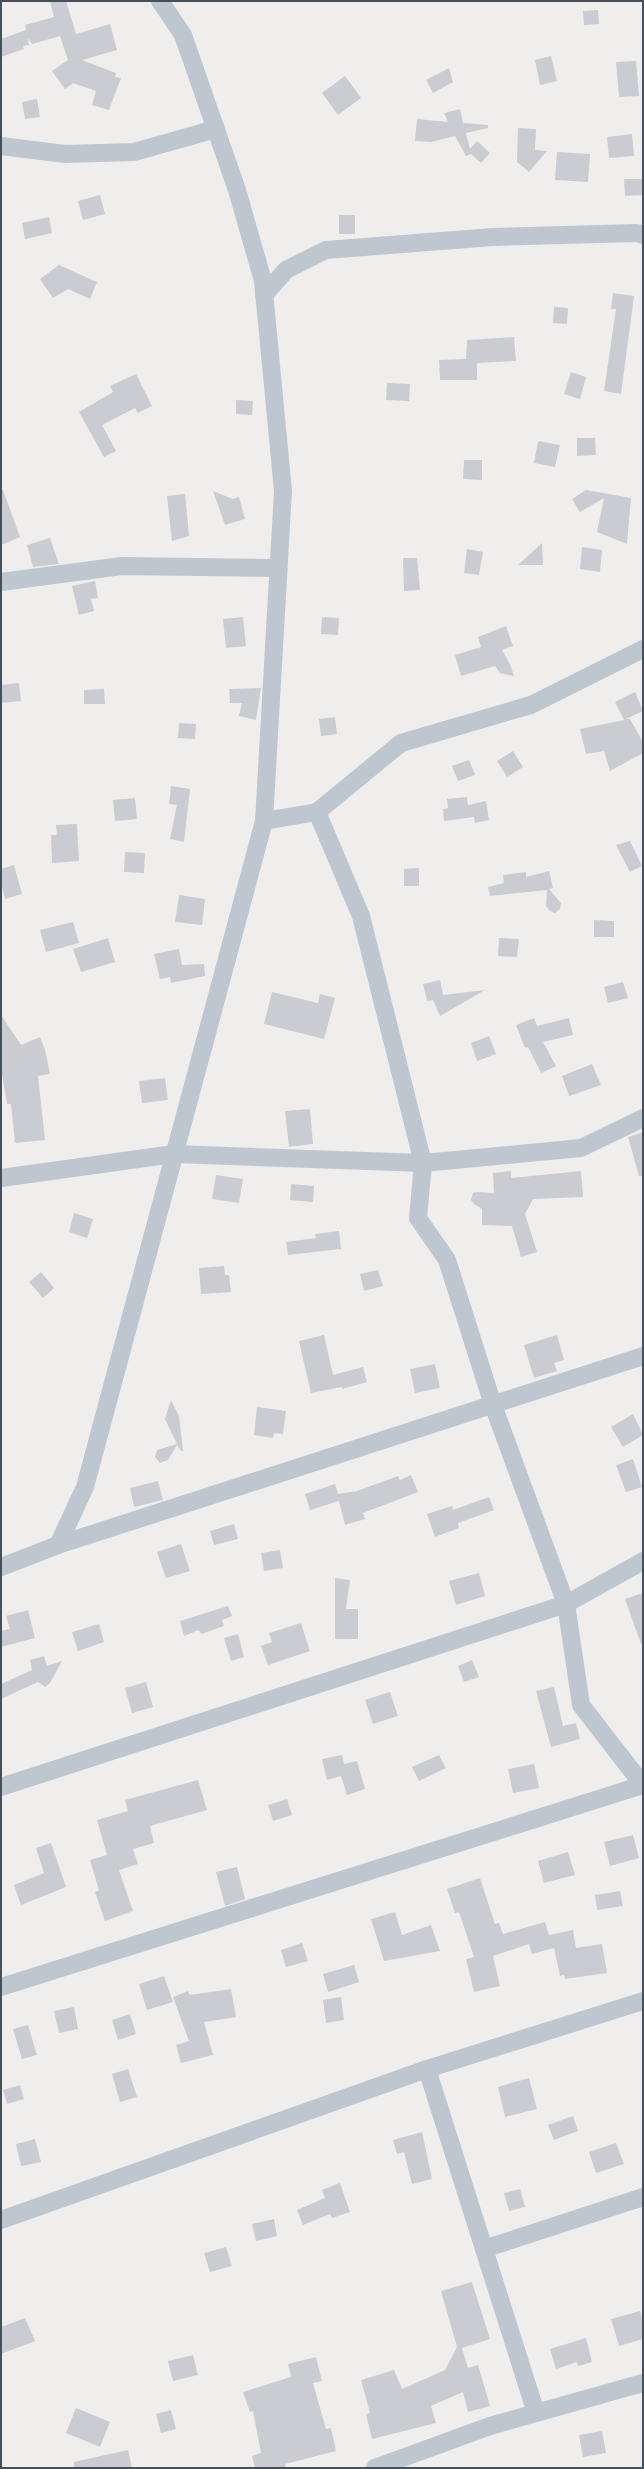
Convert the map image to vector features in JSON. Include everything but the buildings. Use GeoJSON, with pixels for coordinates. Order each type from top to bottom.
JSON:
{"type":"FeatureCollection","features":[{"type":"Feature","properties":{"kind":"street"},"geometry":{"type":"LineString","coordinates":[[58,1545],[85,1488],[264,821],[283,491],[263,281],[237,190],[183,35],[160,1]]}},
{"type":"Feature","properties":{"kind":"street"},"geometry":{"type":"LineString","coordinates":[[1,146],[65,154],[134,152],[216,129]]}},
{"type":"Feature","properties":{"kind":"street"},"geometry":{"type":"LineString","coordinates":[[264,295],[286,270],[326,250],[493,237],[637,233],[643,235]]}},
{"type":"Feature","properties":{"kind":"street"},"geometry":{"type":"LineString","coordinates":[[1,582],[122,566],[278,568]]}},
{"type":"Feature","properties":{"kind":"street"},"geometry":{"type":"LineString","coordinates":[[264,821],[317,812],[401,743],[532,705],[643,649]]}},
{"type":"Feature","properties":{"kind":"street"},"geometry":{"type":"LineString","coordinates":[[1,1987],[643,1785],[581,1705],[566,1604],[493,1405],[447,1260],[418,1218],[423,1163],[361,916],[317,812]]}},
{"type":"Feature","properties":{"kind":"street"},"geometry":{"type":"LineString","coordinates":[[1,1178],[174,1154],[423,1163],[581,1148],[643,1118]]}},
{"type":"Feature","properties":{"kind":"street"},"geometry":{"type":"LineString","coordinates":[[1,1567],[58,1545],[643,1356]]}},
{"type":"Feature","properties":{"kind":"street"},"geometry":{"type":"LineString","coordinates":[[1,1786],[566,1604],[643,1561]]}},
{"type":"Feature","properties":{"kind":"street"},"geometry":{"type":"LineString","coordinates":[[1,2220],[427,2069],[643,2001]]}},
{"type":"Feature","properties":{"kind":"street"},"geometry":{"type":"LineString","coordinates":[[427,2069],[536,2413]]}},
{"type":"Feature","properties":{"kind":"street"},"geometry":{"type":"LineString","coordinates":[[484,2248],[643,2197]]}},
{"type":"Feature","properties":{"kind":"street"},"geometry":{"type":"LineString","coordinates":[[375,2468],[490,2426],[643,2383]]}}]}
